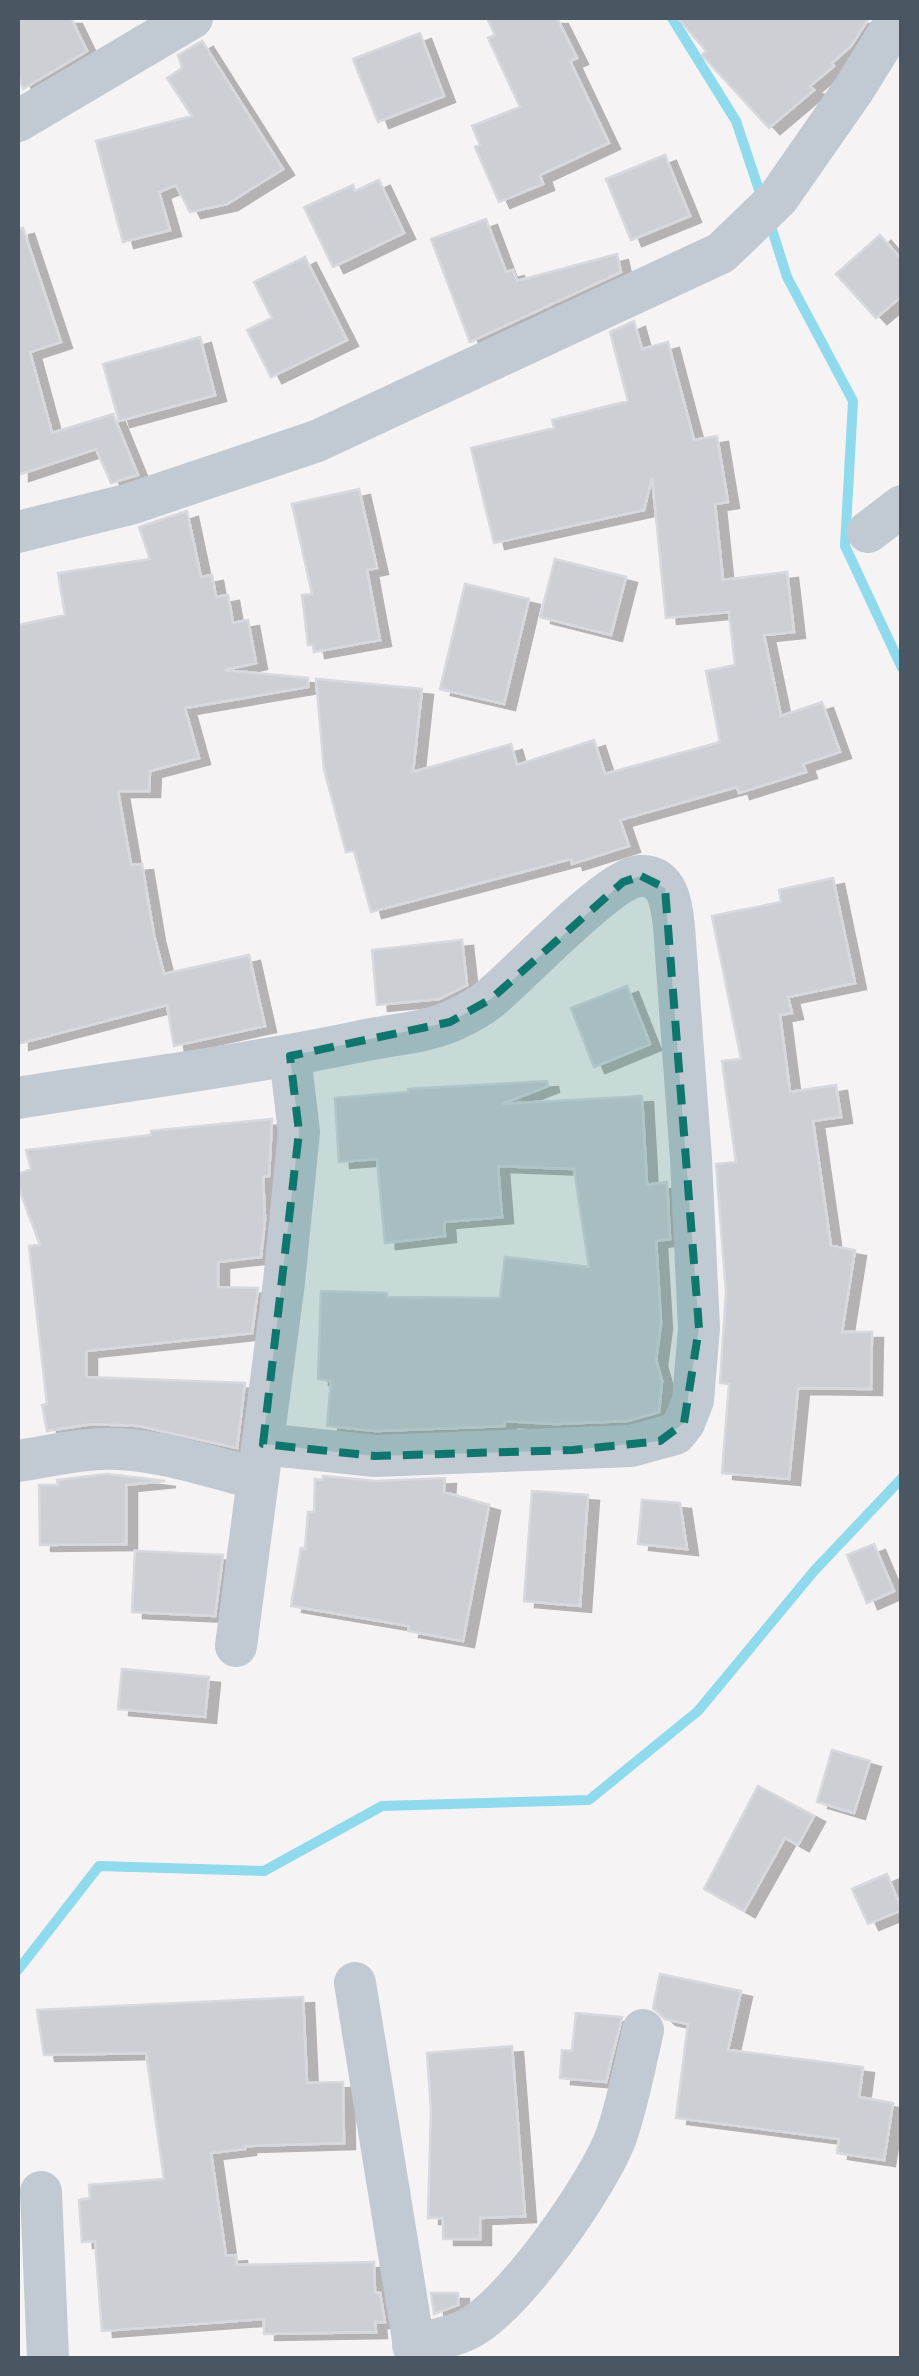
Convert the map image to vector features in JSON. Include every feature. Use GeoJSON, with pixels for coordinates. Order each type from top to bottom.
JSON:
{"type":"FeatureCollection","features":[{"type":"Feature","properties":{"kind":"street"},"geometry":{"type":"LineString","coordinates":[[18,121],[192,18]]}},
{"type":"Feature","properties":{"kind":"street"},"geometry":{"type":"LineString","coordinates":[[18,532],[130,504],[317,440],[721,253],[778,198],[898,18]]}},
{"type":"Feature","properties":{"kind":"street"},"geometry":{"type":"LineString","coordinates":[[868,532],[902,506]]}},
{"type":"Feature","properties":{"kind":"street"},"geometry":{"type":"LineString","coordinates":[[18,1098],[290,1056],[450,1022],[491,999],[569,925],[623,882],[641,876],[655,880],[665,888],[671,901],[692,1159],[699,1328],[693,1400],[675,1434],[660,1441],[572,1450],[260,1462],[172,1457],[119,1449],[18,1461]]}},
{"type":"Feature","properties":{"kind":"street"},"geometry":{"type":"LineString","coordinates":[[236,1646],[300,1132],[290,1056]]}},
{"type":"Feature","properties":{"kind":"street"},"geometry":{"type":"LineString","coordinates":[[355,1983],[414,2352],[466,2331],[499,2308],[536,2264],[600,2170],[617,2136],[643,2030]]}},
{"type":"Feature","properties":{"kind":"street"},"geometry":{"type":"LineString","coordinates":[[41,2192],[48,2358]]}},
{"type":"Feature","properties":{"kind":"highlighted area"},"geometry":{"type":"Polygon","coordinates":[[[641,876],[665,888],[699,1328],[684,1423],[660,1441],[573,1450],[375,1456],[263,1444],[299,1132],[290,1056],[450,1022],[491,999],[623,882],[641,876]]]}},
{"type":"Feature","properties":{"kind":"building"},"geometry":{"type":"Polygon","coordinates":[[[18,18],[71,18],[87,51],[23,89],[18,75],[18,18]]]}},
{"type":"Feature","properties":{"kind":"building"},"geometry":{"type":"Polygon","coordinates":[[[487,18],[557,18],[577,58],[570,61],[609,143],[540,175],[543,184],[499,202],[475,147],[480,145],[472,126],[520,107],[488,38],[495,35],[487,18]]]}},
{"type":"Feature","properties":{"kind":"building"},"geometry":{"type":"Polygon","coordinates":[[[678,18],[869,18],[851,46],[832,63],[834,66],[810,86],[814,90],[769,128],[702,55],[706,51],[678,18]]]}},
{"type":"Feature","properties":{"kind":"building"},"geometry":{"type":"Polygon","coordinates":[[[420,33],[444,96],[378,122],[353,59],[420,33]]]}},
{"type":"Feature","properties":{"kind":"building"},"geometry":{"type":"Polygon","coordinates":[[[202,41],[283,169],[227,204],[190,212],[176,185],[159,192],[170,230],[123,242],[96,141],[192,116],[167,78],[182,68],[178,55],[202,41]]]}},
{"type":"Feature","properties":{"kind":"building"},"geometry":{"type":"Polygon","coordinates":[[[665,155],[690,216],[631,240],[606,179],[665,155]]]}},
{"type":"Feature","properties":{"kind":"building"},"geometry":{"type":"Polygon","coordinates":[[[379,180],[404,233],[333,267],[304,207],[353,185],[355,191],[379,180]]]}},
{"type":"Feature","properties":{"kind":"building"},"geometry":{"type":"Polygon","coordinates":[[[486,219],[506,272],[513,270],[517,281],[617,254],[621,272],[470,342],[431,239],[486,219]]]}},
{"type":"Feature","properties":{"kind":"building"},"geometry":{"type":"Polygon","coordinates":[[[23,228],[61,342],[30,352],[52,433],[113,414],[138,475],[111,483],[96,449],[18,475],[18,229],[23,228]]]}},
{"type":"Feature","properties":{"kind":"building"},"geometry":{"type":"Polygon","coordinates":[[[880,235],[902,260],[902,296],[876,318],[836,274],[880,235]]]}},
{"type":"Feature","properties":{"kind":"building"},"geometry":{"type":"Polygon","coordinates":[[[305,257],[347,340],[271,377],[247,330],[272,318],[254,282],[305,257]]]}},
{"type":"Feature","properties":{"kind":"building"},"geometry":{"type":"Polygon","coordinates":[[[634,321],[642,349],[668,342],[694,440],[717,436],[728,502],[715,504],[723,580],[787,572],[794,632],[764,635],[781,716],[822,702],[840,752],[803,764],[806,772],[739,793],[737,787],[620,820],[629,846],[572,864],[571,859],[371,912],[354,851],[346,852],[324,769],[316,679],[422,689],[413,772],[511,744],[517,765],[594,740],[605,774],[720,742],[706,671],[735,665],[729,612],[666,618],[652,477],[644,510],[494,543],[471,448],[554,428],[552,420],[628,401],[610,332],[634,321]]]}},
{"type":"Feature","properties":{"kind":"building"},"geometry":{"type":"Polygon","coordinates":[[[200,337],[215,395],[119,421],[103,364],[200,337]]]}},
{"type":"Feature","properties":{"kind":"building"},"geometry":{"type":"Polygon","coordinates":[[[359,489],[377,568],[367,570],[380,640],[314,652],[313,645],[308,645],[302,595],[312,594],[292,504],[359,489]]]}},
{"type":"Feature","properties":{"kind":"building"},"geometry":{"type":"Polygon","coordinates":[[[187,511],[201,577],[212,575],[216,597],[228,595],[233,623],[248,620],[256,663],[225,670],[308,678],[308,687],[185,708],[199,758],[150,771],[149,791],[118,791],[131,865],[142,864],[164,974],[249,955],[265,1026],[174,1046],[167,1005],[18,1044],[18,625],[65,615],[58,573],[150,559],[139,527],[187,511]]]}},
{"type":"Feature","properties":{"kind":"building"},"geometry":{"type":"Polygon","coordinates":[[[555,559],[626,577],[611,635],[540,617],[555,559]]]}},
{"type":"Feature","properties":{"kind":"building"},"geometry":{"type":"Polygon","coordinates":[[[465,584],[529,599],[504,704],[440,689],[465,584]]]}},
{"type":"Feature","properties":{"kind":"building"},"geometry":{"type":"Polygon","coordinates":[[[833,878],[855,983],[788,997],[792,1013],[780,1015],[790,1092],[836,1085],[841,1117],[813,1121],[831,1246],[855,1250],[842,1332],[872,1332],[871,1389],[798,1388],[789,1479],[722,1473],[729,1384],[720,1383],[726,1292],[716,1164],[736,1162],[722,1061],[741,1059],[712,916],[781,902],[779,890],[833,878]]]}},
{"type":"Feature","properties":{"kind":"building"},"geometry":{"type":"Polygon","coordinates":[[[462,940],[467,985],[439,999],[377,1005],[372,950],[462,940]]]}},
{"type":"Feature","properties":{"kind":"building"},"geometry":{"type":"Polygon","coordinates":[[[627,986],[650,1044],[594,1067],[571,1008],[627,986]]]}},
{"type":"Feature","properties":{"kind":"building"},"geometry":{"type":"Polygon","coordinates":[[[547,1081],[548,1086],[502,1104],[642,1096],[647,1185],[667,1182],[670,1239],[656,1241],[661,1323],[656,1360],[662,1381],[659,1412],[627,1421],[556,1424],[505,1421],[504,1426],[376,1431],[327,1426],[331,1381],[318,1379],[321,1291],[387,1293],[387,1297],[500,1298],[505,1257],[589,1267],[574,1169],[498,1166],[502,1217],[444,1222],[445,1236],[385,1243],[377,1159],[339,1162],[335,1098],[408,1089],[547,1081]]]}},
{"type":"Feature","properties":{"kind":"building"},"geometry":{"type":"Polygon","coordinates":[[[272,1119],[269,1176],[263,1177],[265,1219],[261,1257],[218,1262],[218,1287],[258,1288],[252,1333],[86,1351],[86,1377],[245,1383],[237,1448],[139,1426],[92,1424],[47,1431],[29,1246],[40,1245],[18,1186],[18,1174],[31,1169],[26,1150],[151,1135],[151,1131],[272,1119]]]}},
{"type":"Feature","properties":{"kind":"building"},"geometry":{"type":"Polygon","coordinates":[[[107,1474],[165,1481],[126,1485],[126,1544],[40,1545],[39,1485],[58,1485],[57,1480],[107,1474]]]}},
{"type":"Feature","properties":{"kind":"building"},"geometry":{"type":"Polygon","coordinates":[[[323,1476],[376,1481],[445,1478],[444,1492],[489,1505],[463,1641],[408,1631],[409,1626],[291,1606],[301,1548],[305,1549],[308,1512],[314,1512],[315,1479],[323,1480],[323,1476]]]}},
{"type":"Feature","properties":{"kind":"building"},"geometry":{"type":"Polygon","coordinates":[[[532,1491],[588,1495],[580,1606],[524,1601],[532,1491]]]}},
{"type":"Feature","properties":{"kind":"building"},"geometry":{"type":"Polygon","coordinates":[[[642,1500],[680,1503],[687,1549],[638,1544],[642,1500]]]}},
{"type":"Feature","properties":{"kind":"building"},"geometry":{"type":"Polygon","coordinates":[[[874,1544],[894,1591],[867,1603],[847,1555],[874,1544]]]}},
{"type":"Feature","properties":{"kind":"building"},"geometry":{"type":"Polygon","coordinates":[[[135,1551],[223,1555],[215,1616],[132,1612],[135,1551]]]}},
{"type":"Feature","properties":{"kind":"building"},"geometry":{"type":"Polygon","coordinates":[[[122,1669],[209,1677],[205,1717],[118,1709],[122,1669]]]}},
{"type":"Feature","properties":{"kind":"building"},"geometry":{"type":"Polygon","coordinates":[[[832,1750],[870,1761],[854,1813],[817,1802],[832,1750]]]}},
{"type":"Feature","properties":{"kind":"building"},"geometry":{"type":"Polygon","coordinates":[[[758,1786],[814,1816],[798,1845],[785,1838],[744,1911],[704,1889],[758,1786]]]}},
{"type":"Feature","properties":{"kind":"building"},"geometry":{"type":"Polygon","coordinates":[[[887,1874],[902,1910],[868,1924],[852,1889],[887,1874]]]}},
{"type":"Feature","properties":{"kind":"building"},"geometry":{"type":"Polygon","coordinates":[[[660,1974],[741,1991],[728,2050],[863,2067],[859,2097],[893,2103],[884,2160],[837,2153],[839,2139],[676,2118],[688,2024],[665,2019],[653,2008],[660,1974]]]}},
{"type":"Feature","properties":{"kind":"building"},"geometry":{"type":"Polygon","coordinates":[[[303,1997],[307,2083],[343,2082],[344,2143],[245,2146],[211,2153],[226,2256],[236,2255],[237,2265],[374,2262],[375,2293],[380,2293],[385,2322],[375,2322],[376,2332],[264,2334],[264,2319],[102,2331],[95,2241],[82,2242],[79,2200],[90,2198],[89,2185],[164,2179],[146,2053],[44,2055],[37,2010],[303,1997]]]}},
{"type":"Feature","properties":{"kind":"building"},"geometry":{"type":"Polygon","coordinates":[[[576,2013],[622,2017],[606,2082],[560,2078],[562,2050],[572,2051],[576,2013]]]}},
{"type":"Feature","properties":{"kind":"building"},"geometry":{"type":"Polygon","coordinates":[[[512,2046],[525,2216],[480,2218],[480,2239],[443,2239],[443,2218],[428,2218],[431,2109],[427,2053],[512,2046]]]}},
{"type":"Feature","properties":{"kind":"building"},"geometry":{"type":"Polygon","coordinates":[[[431,2293],[458,2293],[458,2305],[434,2314],[431,2293]]]}},
{"type":"Feature","properties":{"kind":"waterway"},"geometry":{"type":"LineString","coordinates":[[672,18],[736,121],[762,199]]}},
{"type":"Feature","properties":{"kind":"waterway"},"geometry":{"type":"LineString","coordinates":[[769,220],[787,277],[853,401],[845,546],[902,668]]}},
{"type":"Feature","properties":{"kind":"waterway"},"geometry":{"type":"LineString","coordinates":[[18,1970],[99,1866],[264,1871],[382,1806],[589,1800],[698,1711],[814,1571],[902,1478]]}}]}
